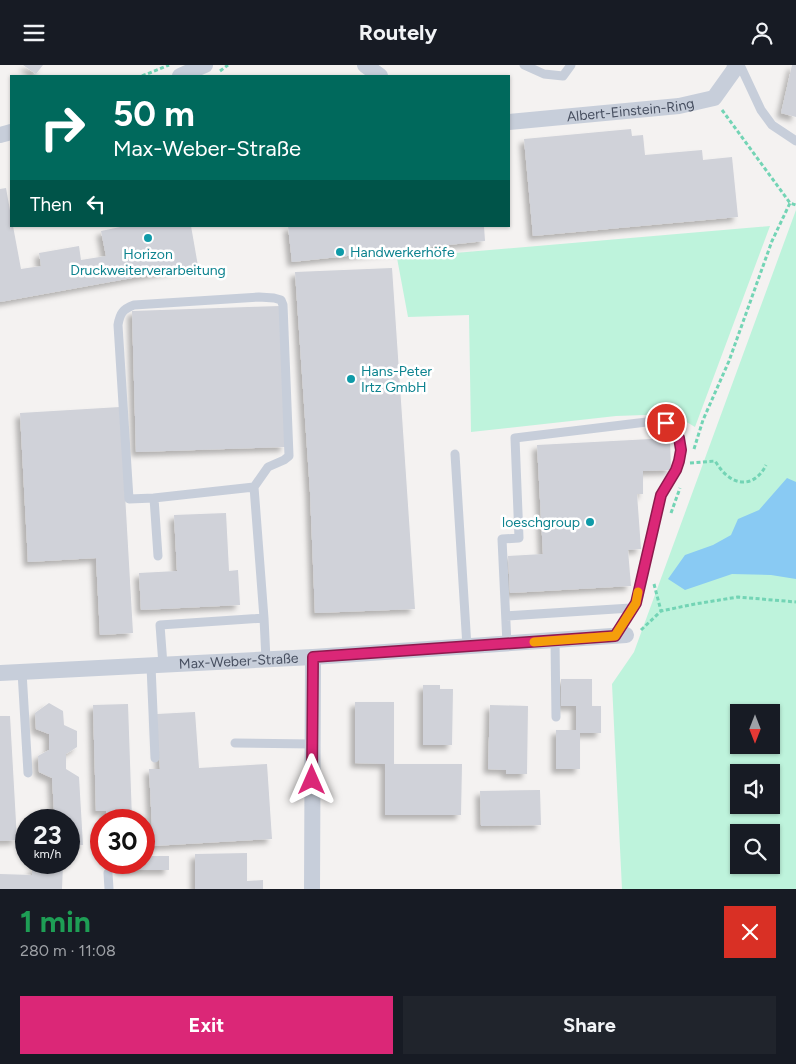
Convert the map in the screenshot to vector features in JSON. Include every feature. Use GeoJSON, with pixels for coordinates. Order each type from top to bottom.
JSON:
{"type":"FeatureCollection","features":[{"type":"Feature","properties":{"kind":"street"},"geometry":{"type":"LineString","coordinates":[[182,75],[205,65]]}},
{"type":"Feature","properties":{"kind":"street"},"geometry":{"type":"LineString","coordinates":[[365,65],[379,75]]}},
{"type":"Feature","properties":{"kind":"street","name":"Albert-Einstein-Ring"},"geometry":{"type":"LineString","coordinates":[[510,122],[679,106],[714,98],[734,70],[735,65]]}},
{"type":"Feature","properties":{"kind":"street","name":"Max-Weber-Straße"},"geometry":{"type":"LineString","coordinates":[[0,673],[313,657],[620,635]]}},
{"type":"Feature","properties":{"kind":"street"},"geometry":{"type":"LineString","coordinates":[[312,889],[313,657]]}},
{"type":"Feature","properties":{"kind":"lane"},"geometry":{"type":"LineString","coordinates":[[524,65],[544,75],[563,76],[571,65]]}},
{"type":"Feature","properties":{"kind":"lane"},"geometry":{"type":"LineString","coordinates":[[740,65],[761,110],[772,125],[796,141]]}},
{"type":"Feature","properties":{"kind":"lane"},"geometry":{"type":"LineString","coordinates":[[254,487],[129,499],[118,325],[120,315],[125,309],[134,305],[259,297],[274,298],[280,300],[283,305],[289,456],[284,461],[268,467],[254,487],[266,659]]}},
{"type":"Feature","properties":{"kind":"lane"},"geometry":{"type":"LineString","coordinates":[[507,644],[502,539],[519,538],[515,438],[655,421],[666,423],[674,428],[679,438],[681,450],[676,470],[661,495],[636,603],[631,609],[620,635]]}},
{"type":"Feature","properties":{"kind":"lane"},"geometry":{"type":"LineString","coordinates":[[455,454],[468,647]]}},
{"type":"Feature","properties":{"kind":"lane"},"geometry":{"type":"LineString","coordinates":[[154,497],[158,556]]}},
{"type":"Feature","properties":{"kind":"lane"},"geometry":{"type":"LineString","coordinates":[[506,616],[631,609]]}},
{"type":"Feature","properties":{"kind":"lane"},"geometry":{"type":"LineString","coordinates":[[155,758],[160,625],[264,618]]}},
{"type":"Feature","properties":{"kind":"lane"},"geometry":{"type":"LineString","coordinates":[[555,640],[556,717]]}},
{"type":"Feature","properties":{"kind":"lane"},"geometry":{"type":"LineString","coordinates":[[22,672],[28,773]]}},
{"type":"Feature","properties":{"kind":"lane"},"geometry":{"type":"LineString","coordinates":[[236,743],[313,744]]}},
{"type":"Feature","properties":{"kind":"lane"},"geometry":{"type":"LineString","coordinates":[[108,874],[109,889]]}},
{"type":"Feature","properties":{"kind":"path"},"geometry":{"type":"LineString","coordinates":[[144,75],[169,65]]}},
{"type":"Feature","properties":{"kind":"path"},"geometry":{"type":"LineString","coordinates":[[714,98],[734,129],[790,203],[796,205]]}},
{"type":"Feature","properties":{"kind":"path"},"geometry":{"type":"LineString","coordinates":[[766,465],[761,475],[753,481],[742,482],[729,478],[715,461],[689,463],[704,420],[729,361],[772,241],[790,203]]}},
{"type":"Feature","properties":{"kind":"path"},"geometry":{"type":"LineString","coordinates":[[668,519],[682,482]]}},
{"type":"Feature","properties":{"kind":"path"},"geometry":{"type":"LineString","coordinates":[[654,578],[653,586],[661,611]]}},
{"type":"Feature","properties":{"kind":"path"},"geometry":{"type":"LineString","coordinates":[[620,635],[634,631],[636,634],[661,611],[738,597],[796,603]]}},
{"type":"Feature","properties":{"kind":"green space"},"geometry":{"type":"Polygon","coordinates":[[[796,210],[796,889],[622,889],[612,684],[634,652],[796,210]]]}},
{"type":"Feature","properties":{"kind":"green space"},"geometry":{"type":"Polygon","coordinates":[[[770,226],[695,427],[673,414],[616,416],[471,432],[469,315],[408,317],[397,258],[770,226]]]}},
{"type":"Feature","properties":{"kind":"water"},"geometry":{"type":"Polygon","coordinates":[[[787,478],[796,482],[796,579],[771,575],[732,574],[685,590],[668,579],[685,555],[713,545],[731,535],[738,519],[759,510],[787,478]]]}},
{"type":"Feature","properties":{"kind":"building"},"geometry":{"type":"Polygon","coordinates":[[[23,65],[43,65],[36,74],[23,65]]]}},
{"type":"Feature","properties":{"kind":"building"},"geometry":{"type":"Polygon","coordinates":[[[792,65],[796,65],[796,117],[781,113],[792,65]]]}},
{"type":"Feature","properties":{"kind":"building"},"geometry":{"type":"Polygon","coordinates":[[[631,129],[632,136],[643,135],[645,155],[702,150],[703,160],[732,157],[738,217],[533,236],[524,139],[631,129]]]}},
{"type":"Feature","properties":{"kind":"building","name":"Horizon Druckweiterverarbeitung"},"geometry":{"type":"Polygon","coordinates":[[[6,188],[10,210],[10,227],[13,227],[21,269],[41,266],[39,253],[79,246],[81,260],[106,256],[101,231],[120,227],[191,227],[198,266],[0,302],[0,189],[6,188]]]}},
{"type":"Feature","properties":{"kind":"building","name":"Handwerkerhöfe"},"geometry":{"type":"Polygon","coordinates":[[[288,227],[484,227],[485,241],[292,262],[288,227]]]}},
{"type":"Feature","properties":{"kind":"building","name":"Hans-Peter Irtz GmbH"},"geometry":{"type":"Polygon","coordinates":[[[392,268],[415,609],[315,613],[310,492],[295,272],[392,268]]]}},
{"type":"Feature","properties":{"kind":"building"},"geometry":{"type":"Polygon","coordinates":[[[280,306],[285,447],[136,452],[132,311],[280,306]]]}},
{"type":"Feature","properties":{"kind":"building"},"geometry":{"type":"Polygon","coordinates":[[[120,407],[133,633],[100,635],[96,558],[28,562],[20,413],[120,407]]]}},
{"type":"Feature","properties":{"kind":"building","name":"loeschgroup"},"geometry":{"type":"Polygon","coordinates":[[[670,438],[671,470],[643,471],[643,494],[637,494],[641,549],[628,550],[631,586],[510,593],[508,556],[543,554],[537,445],[670,438]]]}},
{"type":"Feature","properties":{"kind":"building"},"geometry":{"type":"Polygon","coordinates":[[[226,513],[229,571],[238,570],[240,605],[141,610],[139,573],[177,571],[174,515],[226,513]]]}},
{"type":"Feature","properties":{"kind":"building"},"geometry":{"type":"Polygon","coordinates":[[[561,679],[592,679],[592,706],[601,706],[601,733],[580,733],[580,769],[556,769],[556,730],[576,730],[576,706],[561,706],[561,679]]]}},
{"type":"Feature","properties":{"kind":"building"},"geometry":{"type":"Polygon","coordinates":[[[423,685],[440,685],[440,689],[453,689],[452,745],[423,745],[423,685]]]}},
{"type":"Feature","properties":{"kind":"building"},"geometry":{"type":"Polygon","coordinates":[[[355,702],[394,702],[394,764],[462,764],[461,815],[385,815],[385,764],[355,763],[355,702]]]}},
{"type":"Feature","properties":{"kind":"building"},"geometry":{"type":"Polygon","coordinates":[[[49,703],[63,711],[64,725],[77,731],[77,747],[66,754],[66,769],[79,777],[83,845],[80,845],[80,809],[54,809],[52,778],[39,772],[38,756],[49,750],[49,734],[36,729],[35,713],[49,703]]]}},
{"type":"Feature","properties":{"kind":"building"},"geometry":{"type":"Polygon","coordinates":[[[128,704],[132,809],[96,809],[93,705],[128,704]]]}},
{"type":"Feature","properties":{"kind":"building"},"geometry":{"type":"Polygon","coordinates":[[[490,705],[528,706],[527,774],[506,774],[506,770],[488,769],[490,705]]]}},
{"type":"Feature","properties":{"kind":"building"},"geometry":{"type":"Polygon","coordinates":[[[195,712],[199,768],[267,764],[272,839],[155,846],[155,809],[151,809],[149,769],[160,769],[157,714],[195,712]]]}},
{"type":"Feature","properties":{"kind":"building"},"geometry":{"type":"Polygon","coordinates":[[[0,716],[10,716],[15,809],[15,840],[0,841],[0,716]]]}},
{"type":"Feature","properties":{"kind":"building"},"geometry":{"type":"Polygon","coordinates":[[[540,790],[541,825],[481,826],[480,791],[540,790]]]}},
{"type":"Feature","properties":{"kind":"building"},"geometry":{"type":"Polygon","coordinates":[[[247,853],[247,881],[263,880],[263,889],[195,889],[195,854],[247,853]]]}},
{"type":"Feature","properties":{"kind":"building"},"geometry":{"type":"Polygon","coordinates":[[[155,856],[169,856],[169,870],[155,870],[155,856]]]}},
{"type":"Feature","properties":{"kind":"building"},"geometry":{"type":"Polygon","coordinates":[[[0,874],[63,874],[62,889],[0,889],[0,874]]]}},
{"type":"Feature","properties":{"kind":"slow traffic"},"geometry":{"type":"LineString","coordinates":[[534,642],[615,636],[636,603],[638,592]]}},
{"type":"Feature","properties":{"kind":"place","name":"Horizon Druckweiterverarbeitung"},"geometry":{"type":"Point","coordinates":[148,238]}},
{"type":"Feature","properties":{"kind":"place","name":"Handwerkerhöfe"},"geometry":{"type":"Point","coordinates":[340,252]}},
{"type":"Feature","properties":{"kind":"place","name":"Hans-Peter Irtz GmbH"},"geometry":{"type":"Point","coordinates":[351,379]}},
{"type":"Feature","properties":{"kind":"place","name":"loeschgroup"},"geometry":{"type":"Point","coordinates":[590,522]}},
{"type":"Feature","properties":{"kind":"route"},"geometry":{"type":"LineString","coordinates":[[312,780],[313,657],[615,636],[636,603],[661,495],[676,470],[679,461],[681,450],[679,438],[674,428],[666,423]]}}]}
